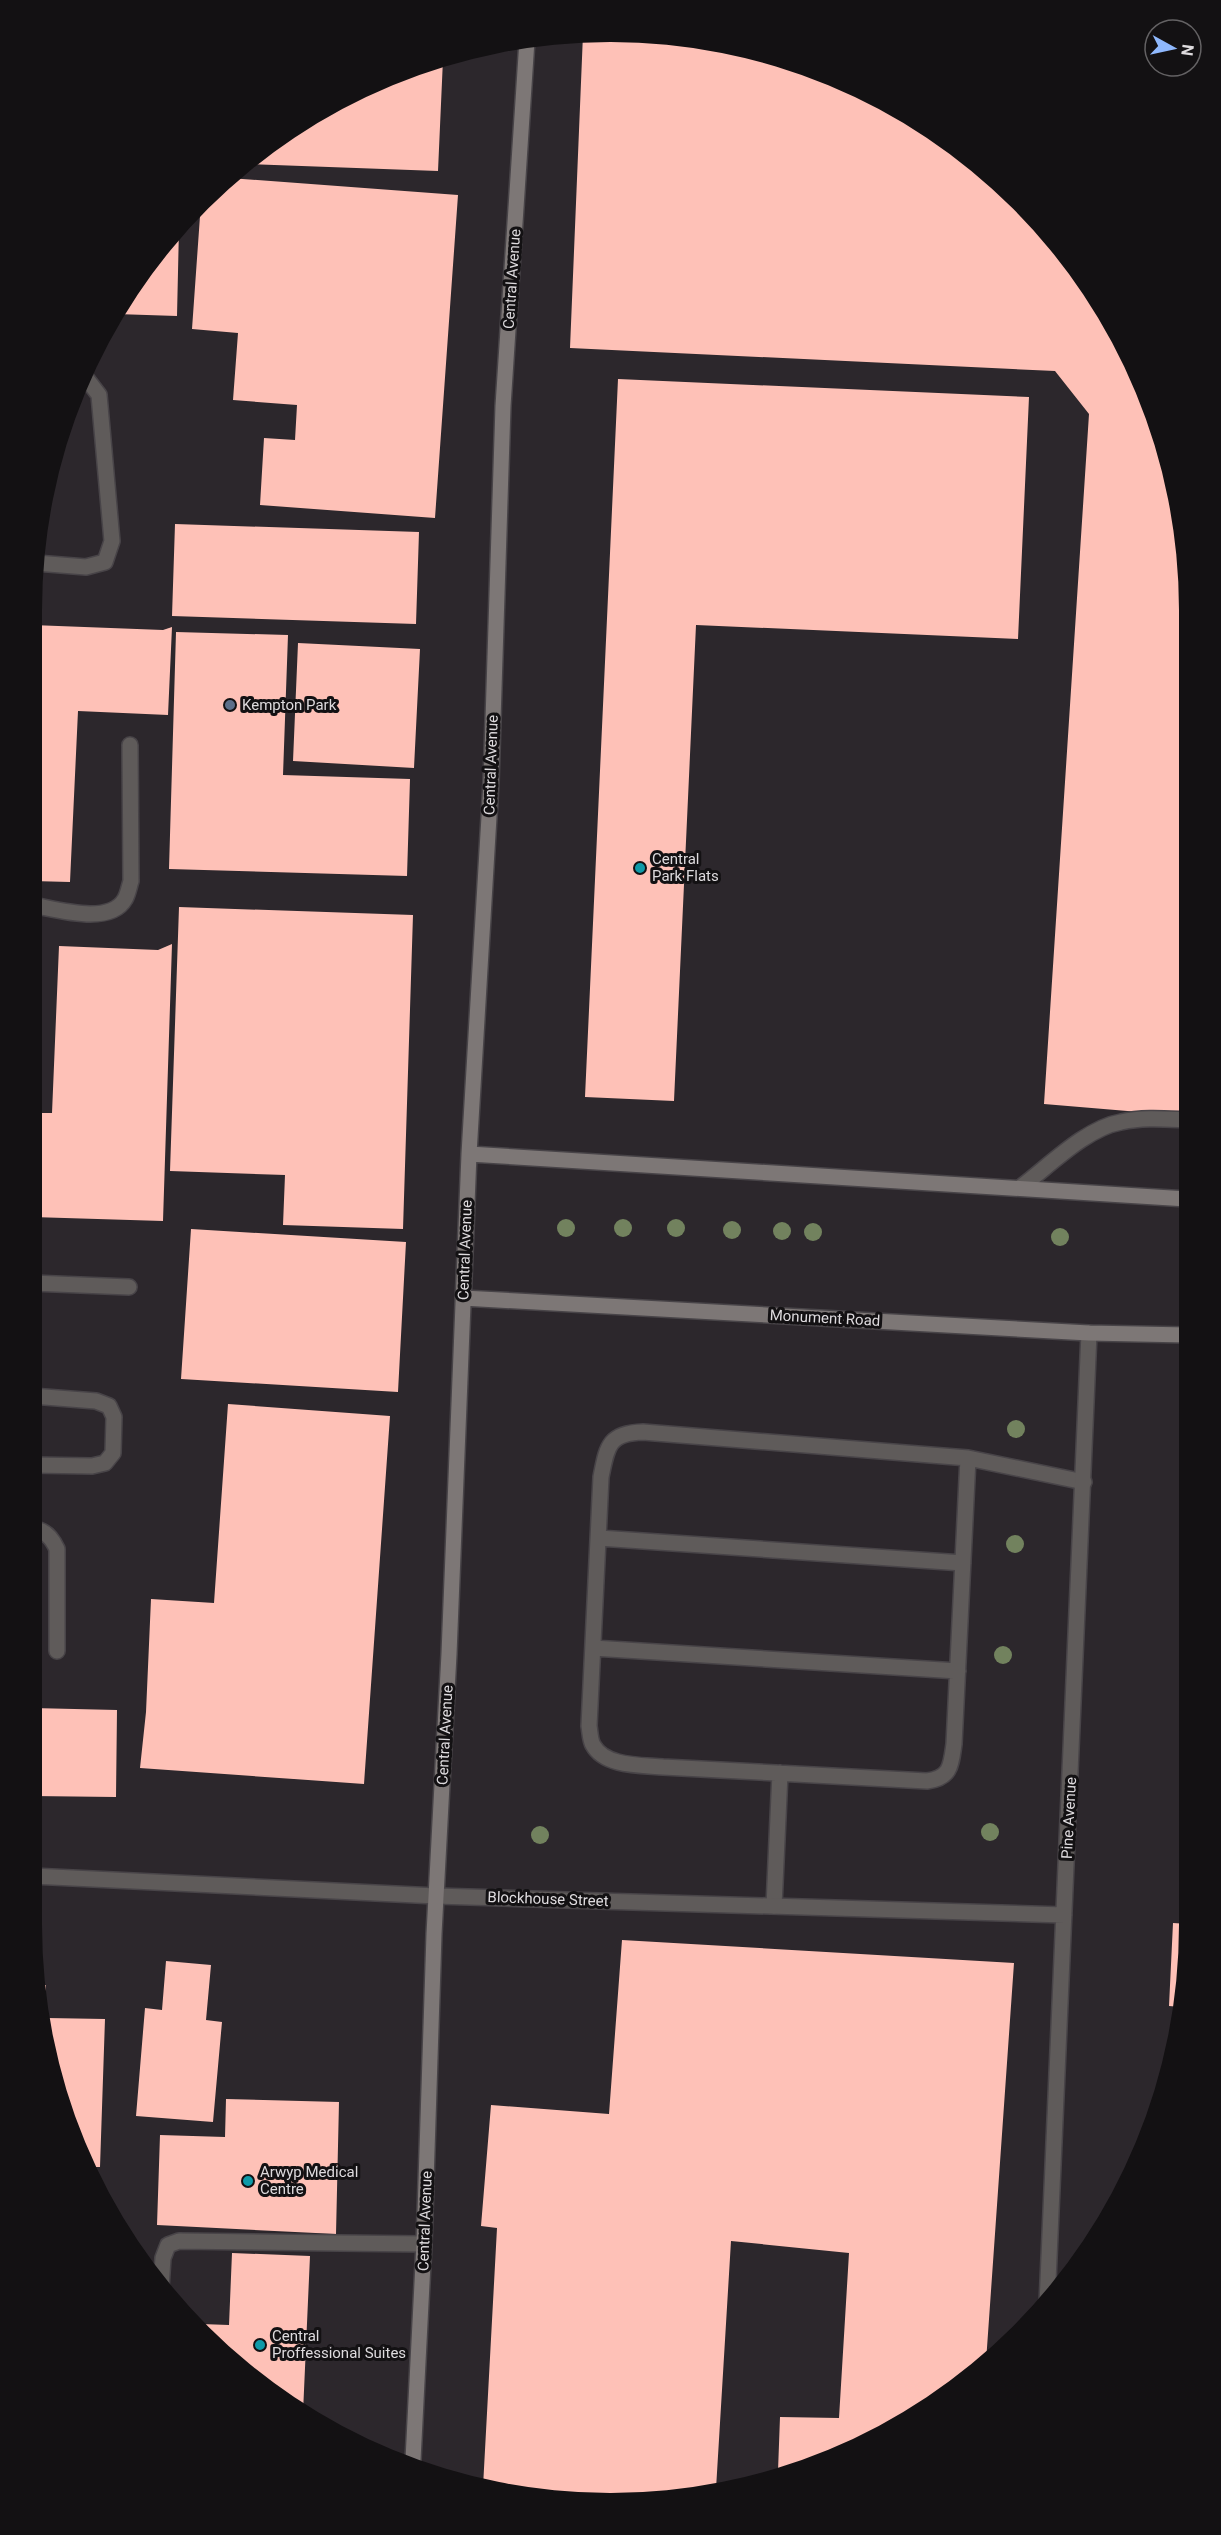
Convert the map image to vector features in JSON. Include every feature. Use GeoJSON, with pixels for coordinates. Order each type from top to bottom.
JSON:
{"type":"FeatureCollection","features":[{"type":"Feature","properties":{"kind":"main road","name":"Central Avenue"},"geometry":{"type":"LineString","coordinates":[[413,2457],[469,1154],[491,783],[503,406],[526,49]]}},
{"type":"Feature","properties":{"kind":"main road"},"geometry":{"type":"LineString","coordinates":[[469,1154],[1179,1198]]}},
{"type":"Feature","properties":{"kind":"main road","name":"Monument Road"},"geometry":{"type":"LineString","coordinates":[[463,1298],[1089,1333],[1179,1335]]}},
{"type":"Feature","properties":{"kind":"street"},"geometry":{"type":"LineString","coordinates":[[44,564],[86,567],[105,562],[112,541],[99,395],[90,383]]}},
{"type":"Feature","properties":{"kind":"street"},"geometry":{"type":"LineString","coordinates":[[42,907],[88,914],[112,912],[125,900],[131,881],[130,745]]}},
{"type":"Feature","properties":{"kind":"street"},"geometry":{"type":"LineString","coordinates":[[1021,1188],[1095,1131],[1121,1122],[1162,1118],[1179,1119]]}},
{"type":"Feature","properties":{"kind":"street"},"geometry":{"type":"LineString","coordinates":[[42,1283],[129,1287]]}},
{"type":"Feature","properties":{"kind":"street","name":"Pine Avenue"},"geometry":{"type":"LineString","coordinates":[[1051,2284],[1089,1333]]}},
{"type":"Feature","properties":{"kind":"street"},"geometry":{"type":"LineString","coordinates":[[42,1397],[96,1401],[109,1406],[114,1416],[113,1454],[105,1463],[92,1466],[42,1465]]}},
{"type":"Feature","properties":{"kind":"street"},"geometry":{"type":"LineString","coordinates":[[968,1458],[958,1671],[951,1763],[945,1775],[927,1781],[623,1763],[604,1757],[592,1744],[589,1726],[602,1477],[606,1451],[613,1439],[628,1432],[693,1435],[968,1458],[1084,1482]]}},
{"type":"Feature","properties":{"kind":"street"},"geometry":{"type":"LineString","coordinates":[[42,1532],[52,1538],[57,1549],[57,1651]]}},
{"type":"Feature","properties":{"kind":"street"},"geometry":{"type":"LineString","coordinates":[[598,1538],[963,1563]]}},
{"type":"Feature","properties":{"kind":"street"},"geometry":{"type":"LineString","coordinates":[[593,1648],[958,1671]]}},
{"type":"Feature","properties":{"kind":"street"},"geometry":{"type":"LineString","coordinates":[[774,1906],[780,1773]]}},
{"type":"Feature","properties":{"kind":"street","name":"Blockhouse Street"},"geometry":{"type":"LineString","coordinates":[[42,1876],[436,1896],[1065,1915]]}},
{"type":"Feature","properties":{"kind":"street"},"geometry":{"type":"LineString","coordinates":[[162,2274],[163,2258],[168,2245],[179,2241],[424,2244]]}},
{"type":"Feature","properties":{"kind":"building"},"geometry":{"type":"Polygon","coordinates":[[[583,43],[648,43],[721,53],[758,61],[828,85],[895,118],[957,159],[1012,209],[1062,264],[1103,326],[1136,393],[1160,463],[1174,536],[1179,610],[1179,1115],[1044,1104],[1089,414],[1055,371],[570,348],[583,43]]]}},
{"type":"Feature","properties":{"kind":"building"},"geometry":{"type":"Polygon","coordinates":[[[443,67],[438,171],[258,164],[326,118],[393,85],[443,67]]]}},
{"type":"Feature","properties":{"kind":"building"},"geometry":{"type":"Polygon","coordinates":[[[241,179],[458,195],[435,518],[260,505],[264,438],[295,440],[297,405],[233,400],[238,333],[192,329],[200,219],[241,179]]]}},
{"type":"Feature","properties":{"kind":"building"},"geometry":{"type":"Polygon","coordinates":[[[179,241],[177,316],[126,314],[159,264],[179,241]]]}},
{"type":"Feature","properties":{"kind":"building","name":"Central Park Flats"},"geometry":{"type":"Polygon","coordinates":[[[618,379],[1029,397],[1018,639],[696,625],[674,1101],[585,1097],[618,379]]]}},
{"type":"Feature","properties":{"kind":"building"},"geometry":{"type":"Polygon","coordinates":[[[175,524],[419,532],[416,624],[172,616],[175,524]]]}},
{"type":"Feature","properties":{"kind":"building"},"geometry":{"type":"Polygon","coordinates":[[[42,625],[163,630],[172,627],[168,715],[78,711],[70,882],[42,881],[42,625]]]}},
{"type":"Feature","properties":{"kind":"building","name":"Kempton Park"},"geometry":{"type":"Polygon","coordinates":[[[176,632],[288,635],[283,775],[410,779],[407,876],[169,869],[176,632]]]}},
{"type":"Feature","properties":{"kind":"building"},"geometry":{"type":"Polygon","coordinates":[[[298,643],[420,649],[414,768],[293,761],[298,643]]]}},
{"type":"Feature","properties":{"kind":"building"},"geometry":{"type":"Polygon","coordinates":[[[179,907],[413,915],[403,1229],[283,1225],[285,1175],[170,1171],[179,907]]]}},
{"type":"Feature","properties":{"kind":"building"},"geometry":{"type":"Polygon","coordinates":[[[172,944],[163,1221],[42,1217],[42,1113],[52,1113],[59,946],[158,950],[172,944]]]}},
{"type":"Feature","properties":{"kind":"building"},"geometry":{"type":"Polygon","coordinates":[[[191,1229],[406,1242],[398,1392],[181,1379],[191,1229]]]}},
{"type":"Feature","properties":{"kind":"building"},"geometry":{"type":"Polygon","coordinates":[[[228,1404],[390,1416],[364,1784],[140,1768],[146,1712],[151,1599],[214,1603],[228,1404]]]}},
{"type":"Feature","properties":{"kind":"building"},"geometry":{"type":"Polygon","coordinates":[[[42,1708],[117,1710],[116,1797],[42,1796],[42,1708]]]}},
{"type":"Feature","properties":{"kind":"building"},"geometry":{"type":"Polygon","coordinates":[[[1173,1923],[1179,1923],[1174,1999],[1173,2006],[1169,2006],[1173,1923]]]}},
{"type":"Feature","properties":{"kind":"building"},"geometry":{"type":"Polygon","coordinates":[[[622,1940],[1014,1963],[987,2350],[957,2376],[895,2417],[828,2450],[778,2468],[780,2417],[839,2418],[849,2253],[731,2241],[716,2483],[648,2492],[610,2493],[536,2488],[483,2478],[497,2228],[481,2226],[491,2105],[609,2114],[622,1940]]]}},
{"type":"Feature","properties":{"kind":"building"},"geometry":{"type":"Polygon","coordinates":[[[166,1961],[211,1965],[206,2020],[222,2022],[213,2122],[136,2116],[145,2008],[162,2010],[166,1961]]]}},
{"type":"Feature","properties":{"kind":"building"},"geometry":{"type":"Polygon","coordinates":[[[50,2018],[105,2019],[100,2167],[97,2167],[85,2142],[72,2107],[61,2072],[50,2018]]]}},
{"type":"Feature","properties":{"kind":"building","name":"Arwyp Medical Centre"},"geometry":{"type":"Polygon","coordinates":[[[226,2099],[339,2102],[336,2234],[157,2225],[160,2135],[225,2137],[226,2099]]]}},
{"type":"Feature","properties":{"kind":"building","name":"Central Proffessional Suites"},"geometry":{"type":"Polygon","coordinates":[[[232,2253],[310,2256],[303,2402],[264,2376],[207,2324],[229,2325],[232,2253]]]}},
{"type":"Feature","properties":{"kind":"place","name":"Kempton Park"},"geometry":{"type":"Point","coordinates":[230,705]}},
{"type":"Feature","properties":{"kind":"place","name":"Central Park Flats"},"geometry":{"type":"Point","coordinates":[640,868]}},
{"type":"Feature","properties":{"kind":"place","name":"Arwyp Medical Centre"},"geometry":{"type":"Point","coordinates":[248,2181]}},
{"type":"Feature","properties":{"kind":"place","name":"Central Proffessional Suites"},"geometry":{"type":"Point","coordinates":[260,2345]}}]}
